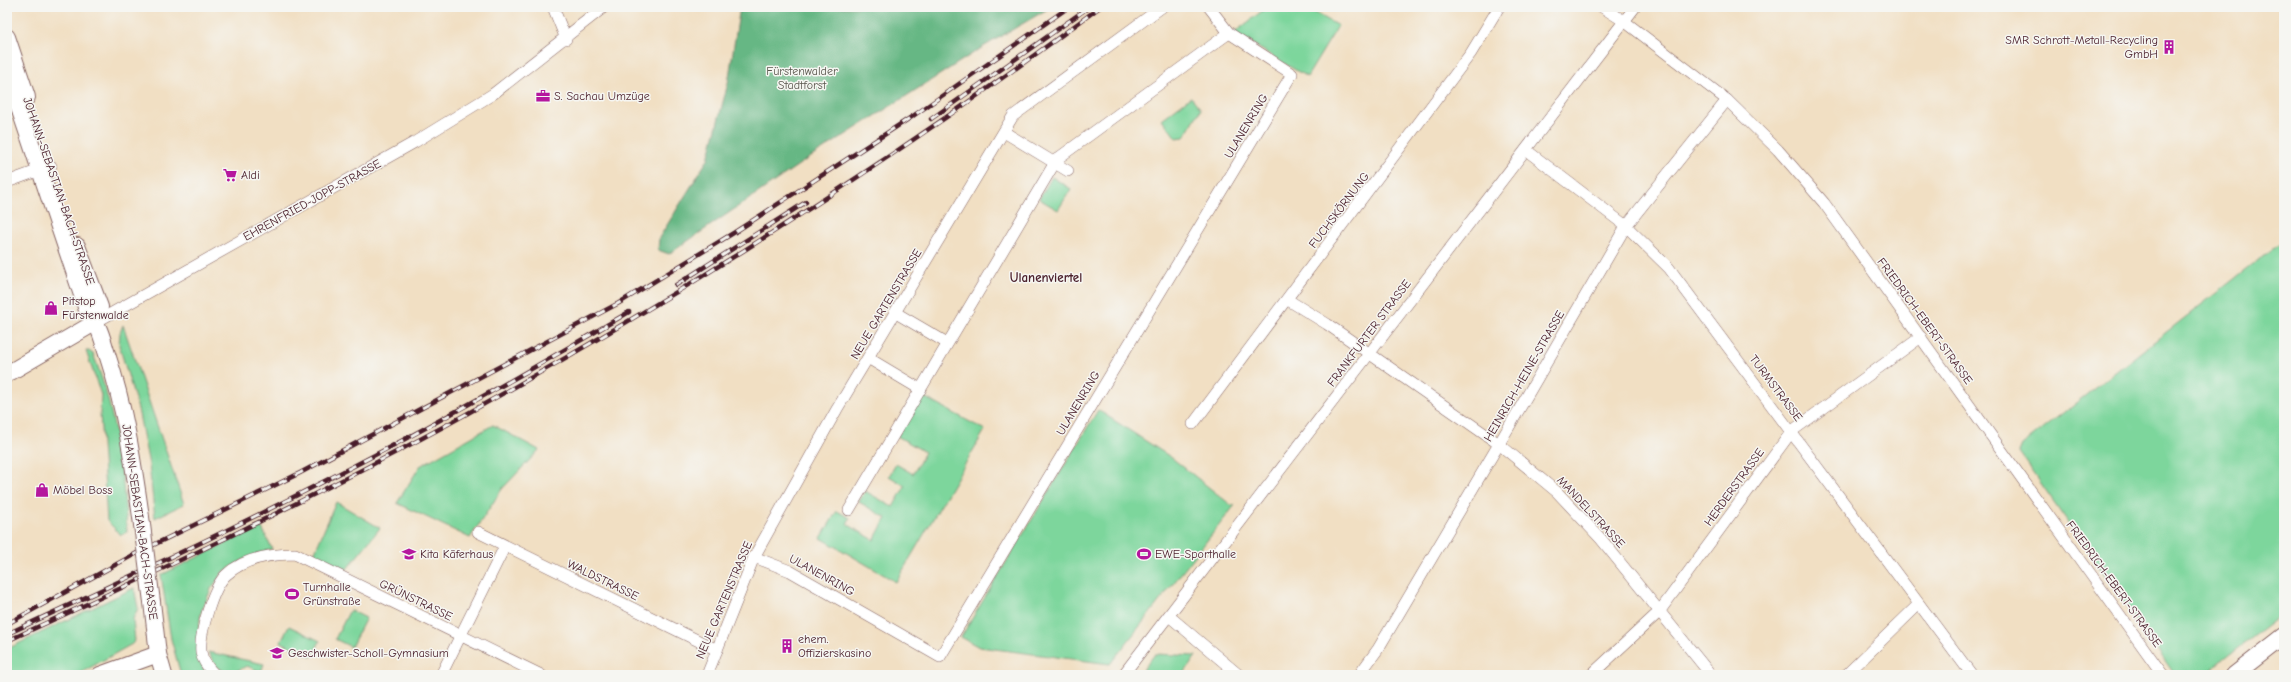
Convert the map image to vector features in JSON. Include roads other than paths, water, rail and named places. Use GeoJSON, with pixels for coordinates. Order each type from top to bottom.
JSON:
{"type":"FeatureCollection","features":[{"type":"Feature","properties":{"kind":"street"},"geometry":{"type":"LineString","coordinates":[[553,7],[566,38]]}},
{"type":"Feature","properties":{"kind":"street","name":"EHRENFRIED-JOPP-STRASSE"},"geometry":{"type":"LineString","coordinates":[[7,374],[96,322],[416,142],[493,94],[604,7]]}},
{"type":"Feature","properties":{"kind":"street","name":"NEUE GARTENSTRASSE"},"geometry":{"type":"LineString","coordinates":[[707,675],[754,557],[809,458],[1013,116],[1162,7]]}},
{"type":"Feature","properties":{"kind":"street","name":"ULANENRING"},"geometry":{"type":"LineString","coordinates":[[754,557],[790,570],[940,657],[1292,74],[1229,33],[1209,7]]}},
{"type":"Feature","properties":{"kind":"street","name":"FUCHSKÖRNUNG"},"geometry":{"type":"LineString","coordinates":[[1193,424],[1288,300],[1474,49],[1499,7]]}},
{"type":"Feature","properties":{"kind":"street"},"geometry":{"type":"LineString","coordinates":[[1602,7],[1624,21]]}},
{"type":"Feature","properties":{"kind":"street","name":"FRANKFURTER STRASSE"},"geometry":{"type":"LineString","coordinates":[[1123,675],[1635,7]]}},
{"type":"Feature","properties":{"kind":"street","name":"FRIEDRICH-EBERT-STRASSE"},"geometry":{"type":"LineString","coordinates":[[1624,21],[1727,100],[1778,150],[1824,203],[2164,675]]}},
{"type":"Feature","properties":{"kind":"street"},"geometry":{"type":"LineString","coordinates":[[849,510],[1054,162],[1229,33]]}},
{"type":"Feature","properties":{"kind":"street","name":"JOHANN-SEBASTIAN-BACH-STRASSE"},"geometry":{"type":"LineString","coordinates":[[7,37],[46,168]]}},
{"type":"Feature","properties":{"kind":"street","name":"JOHANN-SEBASTIAN-BACH-STRASSE"},"geometry":{"type":"LineString","coordinates":[[7,72],[100,307],[96,322],[117,384],[131,443],[158,654],[164,675]]}},
{"type":"Feature","properties":{"kind":"street","name":"HEINRICH-HEINE-STRASSE"},"geometry":{"type":"LineString","coordinates":[[1359,675],[1378,649],[1500,444],[1626,226],[1727,100]]}},
{"type":"Feature","properties":{"kind":"street"},"geometry":{"type":"LineString","coordinates":[[1004,132],[1068,171]]}},
{"type":"Feature","properties":{"kind":"street","name":"TURMSTRASSE"},"geometry":{"type":"LineString","coordinates":[[1526,150],[1626,226],[1669,268],[1792,431],[1918,605],[1972,675]]}},
{"type":"Feature","properties":{"kind":"street"},"geometry":{"type":"LineString","coordinates":[[7,182],[46,168]]}},
{"type":"Feature","properties":{"kind":"street","name":"MANDELSTRASSE"},"geometry":{"type":"LineString","coordinates":[[1288,300],[1327,324],[1500,444],[1557,492],[1601,539],[1711,675]]}},
{"type":"Feature","properties":{"kind":"street"},"geometry":{"type":"LineString","coordinates":[[896,313],[947,343]]}},
{"type":"Feature","properties":{"kind":"street","name":"HERDERSTRASSE"},"geometry":{"type":"LineString","coordinates":[[1591,675],[1659,612],[1792,431],[1921,337]]}},
{"type":"Feature","properties":{"kind":"street"},"geometry":{"type":"LineString","coordinates":[[868,358],[920,389]]}},
{"type":"Feature","properties":{"kind":"street","name":"WALDSTRASSE"},"geometry":{"type":"LineString","coordinates":[[478,532],[717,650]]}},
{"type":"Feature","properties":{"kind":"street"},"geometry":{"type":"LineString","coordinates":[[440,675],[505,546]]}},
{"type":"Feature","properties":{"kind":"street","name":"GRÜNSTRASSE"},"geometry":{"type":"LineString","coordinates":[[215,675],[207,666],[201,652],[205,620],[213,592],[226,575],[250,561],[273,554],[295,554],[541,675]]}},
{"type":"Feature","properties":{"kind":"street"},"geometry":{"type":"LineString","coordinates":[[1846,675],[1918,605]]}},
{"type":"Feature","properties":{"kind":"street"},"geometry":{"type":"LineString","coordinates":[[1169,616],[1239,675]]}},
{"type":"Feature","properties":{"kind":"street"},"geometry":{"type":"LineString","coordinates":[[2234,675],[2284,636]]}},
{"type":"Feature","properties":{"kind":"street"},"geometry":{"type":"LineString","coordinates":[[100,675],[158,654]]}},
{"type":"Feature","properties":{"kind":"railway"},"geometry":{"type":"LineString","coordinates":[[7,624],[137,553],[300,473],[619,303],[735,232],[913,116],[1069,7]]}},
{"type":"Feature","properties":{"kind":"railway"},"geometry":{"type":"LineString","coordinates":[[931,119],[1089,7]]}},
{"type":"Feature","properties":{"kind":"railway"},"geometry":{"type":"LineString","coordinates":[[7,641],[280,512],[388,457],[611,331],[695,281],[860,176],[1021,65],[1100,7]]}},
{"type":"Feature","properties":{"kind":"railway"},"geometry":{"type":"LineString","coordinates":[[676,285],[806,202]]}},
{"type":"Feature","properties":{"kind":"railway"},"geometry":{"type":"LineString","coordinates":[[7,634],[304,492],[489,393],[629,312]]}},
{"type":"Feature","properties":{"kind":"place","name":"SMR Schrott-Metall-Recycling GmbH"},"geometry":{"type":"Point","coordinates":[2169,47]}},
{"type":"Feature","properties":{"kind":"place","name":"S. Sachau Umzüge"},"geometry":{"type":"Point","coordinates":[543,96]}},
{"type":"Feature","properties":{"kind":"place","name":"Aldi"},"geometry":{"type":"Point","coordinates":[230,175]}},
{"type":"Feature","properties":{"kind":"place","name":"Pitstop Fürstenwalde"},"geometry":{"type":"Point","coordinates":[51,308]}},
{"type":"Feature","properties":{"kind":"place","name":"Möbel Boss"},"geometry":{"type":"Point","coordinates":[42,490]}},
{"type":"Feature","properties":{"kind":"place","name":"Kita Käferhaus"},"geometry":{"type":"Point","coordinates":[409,554]}},
{"type":"Feature","properties":{"kind":"place","name":"EWE-Sporthalle"},"geometry":{"type":"Point","coordinates":[1144,554]}},
{"type":"Feature","properties":{"kind":"place","name":"Turnhalle Grünstraße"},"geometry":{"type":"Point","coordinates":[292,594]}},
{"type":"Feature","properties":{"kind":"place","name":"ehem. Offizierskasino"},"geometry":{"type":"Point","coordinates":[787,646]}},
{"type":"Feature","properties":{"kind":"place","name":"Geschwister-Scholl-Gymnasium"},"geometry":{"type":"Point","coordinates":[277,653]}},
{"type":"Feature","properties":{"kind":"district","name":"Ulanenviertel"},"geometry":{"type":"Point","coordinates":[1046,277]}},
{"type":"Feature","properties":{"kind":"park label","name":"Fürstenwalder Stadtforst"},"geometry":{"type":"Point","coordinates":[802,78]}}]}
